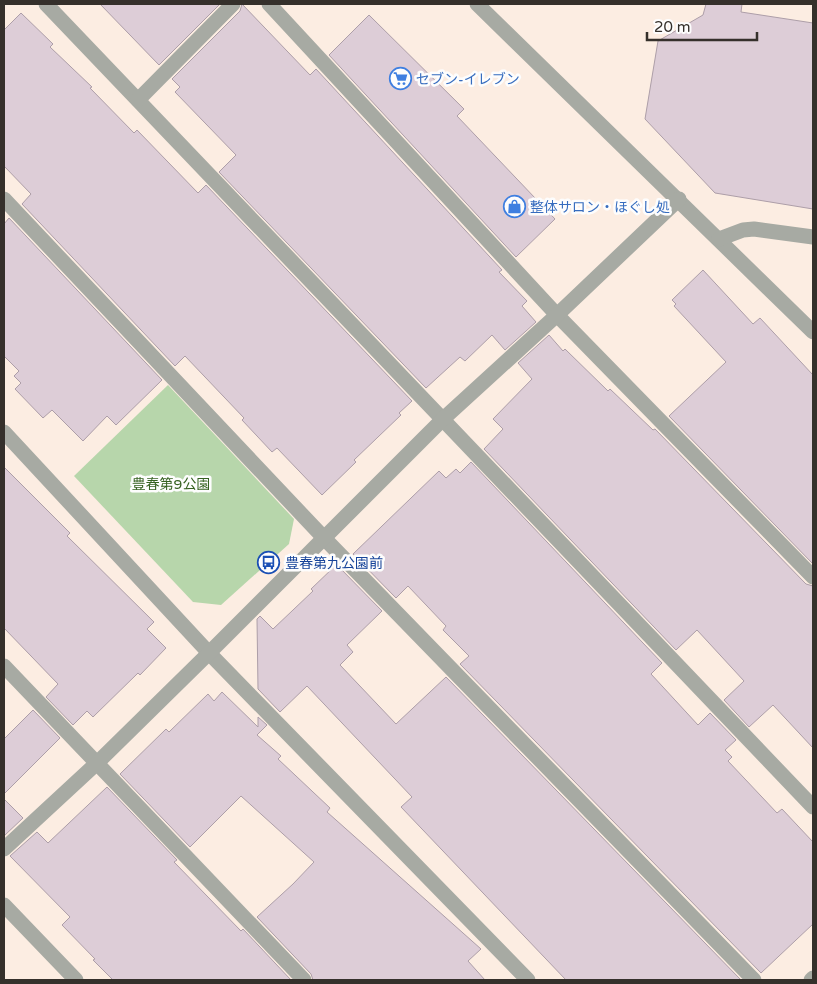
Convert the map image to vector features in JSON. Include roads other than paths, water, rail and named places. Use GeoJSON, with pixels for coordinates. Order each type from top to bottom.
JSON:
{"type":"FeatureCollection","features":[{"type":"Feature","properties":{"kind":"street"},"geometry":{"type":"LineString","coordinates":[[46,4],[813,807]]}},
{"type":"Feature","properties":{"kind":"street"},"geometry":{"type":"LineString","coordinates":[[138,100],[233,4]]}},
{"type":"Feature","properties":{"kind":"street"},"geometry":{"type":"LineString","coordinates":[[269,4],[557,315],[813,577]]}},
{"type":"Feature","properties":{"kind":"street"},"geometry":{"type":"LineString","coordinates":[[477,4],[679,199],[813,332]]}},
{"type":"Feature","properties":{"kind":"street"},"geometry":{"type":"LineString","coordinates":[[4,199],[324,538],[754,980]]}},
{"type":"Feature","properties":{"kind":"street"},"geometry":{"type":"LineString","coordinates":[[4,849],[97,763],[442,420],[557,315],[679,199]]}},
{"type":"Feature","properties":{"kind":"street"},"geometry":{"type":"LineString","coordinates":[[719,240],[743,230],[754,229],[813,237]]}},
{"type":"Feature","properties":{"kind":"street"},"geometry":{"type":"LineString","coordinates":[[4,432],[209,653],[528,980]]}},
{"type":"Feature","properties":{"kind":"street"},"geometry":{"type":"LineString","coordinates":[[4,666],[304,980]]}},
{"type":"Feature","properties":{"kind":"street"},"geometry":{"type":"LineString","coordinates":[[4,905],[76,980]]}},
{"type":"Feature","properties":{"kind":"place","name":"セブン-イレブン"},"geometry":{"type":"Point","coordinates":[400,79]}},
{"type":"Feature","properties":{"kind":"place","name":"整体サロン・ほぐし処"},"geometry":{"type":"Point","coordinates":[514,207]}},
{"type":"Feature","properties":{"kind":"place","name":"豊春第九公園前"},"geometry":{"type":"Point","coordinates":[269,563]}},
{"type":"Feature","properties":{"kind":"park label","name":"豊春第9公園"},"geometry":{"type":"Point","coordinates":[171,484]}}]}
